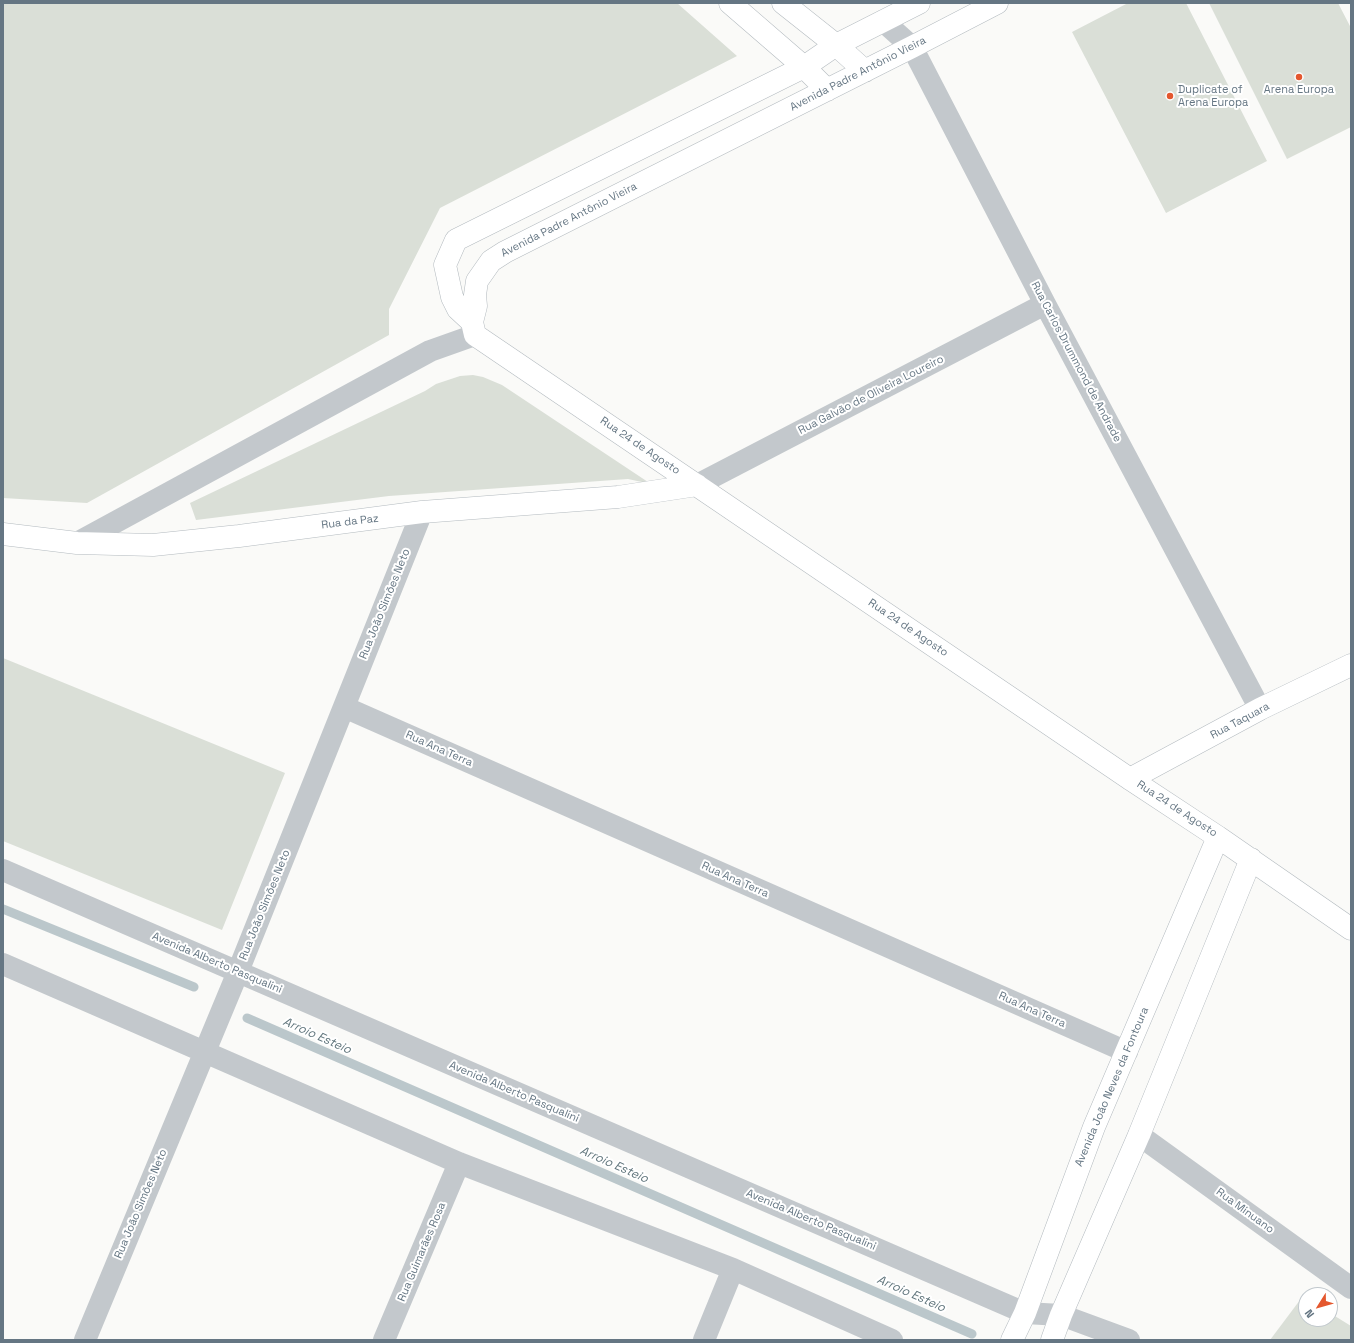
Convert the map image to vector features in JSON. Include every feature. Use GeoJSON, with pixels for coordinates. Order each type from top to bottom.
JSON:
{"type":"FeatureCollection","features":[{"type":"Feature","properties":{"kind":"main road"},"geometry":{"type":"LineString","coordinates":[[730,3],[804,67],[827,90]]}},
{"type":"Feature","properties":{"kind":"main road"},"geometry":{"type":"LineString","coordinates":[[783,3],[836,45],[865,71]]}},
{"type":"Feature","properties":{"kind":"main road"},"geometry":{"type":"LineString","coordinates":[[474,329],[458,309],[452,297],[445,265],[456,240],[804,67],[836,45],[920,3]]}},
{"type":"Feature","properties":{"kind":"main road","name":"Avenida Padre Antônio Vieira"},"geometry":{"type":"LineString","coordinates":[[474,329],[476,306],[475,295],[478,281],[491,261],[505,252],[997,3]]}},
{"type":"Feature","properties":{"kind":"main road","name":"Rua 24 de Agosto"},"geometry":{"type":"LineString","coordinates":[[474,329],[697,485],[1130,779],[1251,859],[1351,929]]}},
{"type":"Feature","properties":{"kind":"main road","name":"Rua da Paz"},"geometry":{"type":"LineString","coordinates":[[3,534],[77,543],[153,545],[239,536],[422,512],[618,497],[697,485]]}},
{"type":"Feature","properties":{"kind":"main road","name":"Rua Taquara"},"geometry":{"type":"LineString","coordinates":[[1130,779],[1260,709],[1351,665]]}},
{"type":"Feature","properties":{"kind":"main road","name":"Avenida João Neves da Fontoura"},"geometry":{"type":"LineString","coordinates":[[1012,1340],[1025,1313],[1094,1127],[1218,837]]}},
{"type":"Feature","properties":{"kind":"main road"},"geometry":{"type":"LineString","coordinates":[[1052,1340],[1061,1315],[1139,1135],[1251,859]]}},
{"type":"Feature","properties":{"kind":"street","name":"Rua Carlos Drummond de Andrade"},"geometry":{"type":"LineString","coordinates":[[883,21],[912,47],[1045,304],[1260,709]]}},
{"type":"Feature","properties":{"kind":"street","name":"Rua Galvão de Oliveira Loureiro"},"geometry":{"type":"LineString","coordinates":[[697,485],[1045,304]]}},
{"type":"Feature","properties":{"kind":"street"},"geometry":{"type":"LineString","coordinates":[[77,543],[430,351],[474,329]]}},
{"type":"Feature","properties":{"kind":"street","name":"Rua João Simões Neto"},"geometry":{"type":"LineString","coordinates":[[85,1340],[236,978],[422,512]]}},
{"type":"Feature","properties":{"kind":"street","name":"Rua Ana Terra"},"geometry":{"type":"LineString","coordinates":[[344,707],[1127,1052]]}},
{"type":"Feature","properties":{"kind":"street","name":"Avenida Alberto Pasqualini"},"geometry":{"type":"LineString","coordinates":[[3,870],[236,978],[1025,1313]]}},
{"type":"Feature","properties":{"kind":"street"},"geometry":{"type":"LineString","coordinates":[[3,964],[206,1048],[459,1163],[733,1269],[892,1340]]}},
{"type":"Feature","properties":{"kind":"street","name":"Rua Minuano"},"geometry":{"type":"LineString","coordinates":[[1139,1135],[1351,1288]]}},
{"type":"Feature","properties":{"kind":"street","name":"Rua Guimarães Rosa"},"geometry":{"type":"LineString","coordinates":[[384,1340],[459,1163]]}},
{"type":"Feature","properties":{"kind":"street"},"geometry":{"type":"LineString","coordinates":[[704,1340],[733,1269]]}},
{"type":"Feature","properties":{"kind":"street"},"geometry":{"type":"LineString","coordinates":[[1025,1313],[1061,1315],[1129,1340]]}},
{"type":"Feature","properties":{"kind":"shaded area"},"geometry":{"type":"Polygon","coordinates":[[[3,3],[677,3],[737,56],[440,208],[389,309],[389,335],[87,503],[3,498],[3,3]]]}},
{"type":"Feature","properties":{"kind":"shaded area","name":"Duplicate of Arena Europa"},"geometry":{"type":"Polygon","coordinates":[[[1128,3],[1186,3],[1267,161],[1166,213],[1072,32],[1128,3]]]}},
{"type":"Feature","properties":{"kind":"shaded area","name":"Arena Europa"},"geometry":{"type":"Polygon","coordinates":[[[1209,3],[1338,3],[1351,28],[1351,127],[1287,159],[1209,3]]]}},
{"type":"Feature","properties":{"kind":"shaded area"},"geometry":{"type":"Polygon","coordinates":[[[473,375],[483,377],[502,385],[651,484],[628,479],[389,496],[196,520],[190,503],[425,391],[436,384],[460,376],[473,375]]]}},
{"type":"Feature","properties":{"kind":"shaded area"},"geometry":{"type":"Polygon","coordinates":[[[3,658],[285,773],[222,930],[3,841],[3,658]]]}},
{"type":"Feature","properties":{"kind":"shaded area"},"geometry":{"type":"Polygon","coordinates":[[[1298,1303],[1298,1327],[1338,1327],[1338,1318],[1351,1326],[1351,1340],[1270,1340],[1298,1303]]]}},
{"type":"Feature","properties":{"kind":"waterway","name":"Arroio Esteio"},"geometry":{"type":"LineString","coordinates":[[3,909],[194,987]]}},
{"type":"Feature","properties":{"kind":"waterway","name":"Arroio Esteio"},"geometry":{"type":"LineString","coordinates":[[247,1018],[972,1334]]}},
{"type":"Feature","properties":{"kind":"place","name":"Arena Europa"},"geometry":{"type":"Point","coordinates":[1299,77]}},
{"type":"Feature","properties":{"kind":"place","name":"Duplicate of Arena Europa"},"geometry":{"type":"Point","coordinates":[1170,96]}}]}
